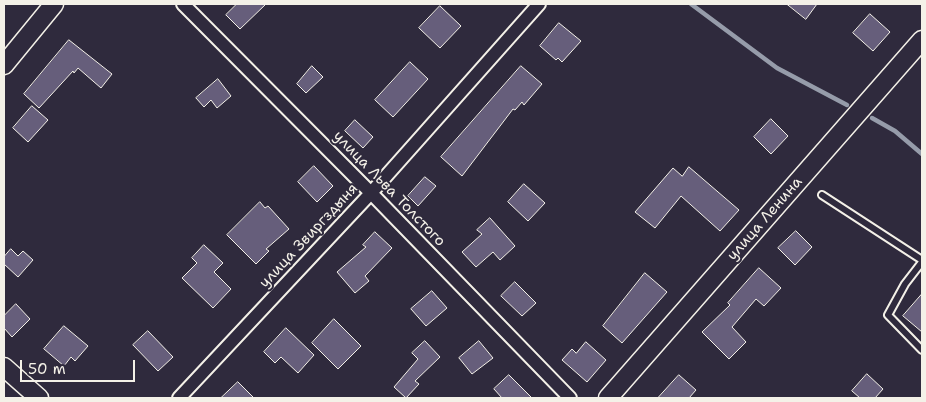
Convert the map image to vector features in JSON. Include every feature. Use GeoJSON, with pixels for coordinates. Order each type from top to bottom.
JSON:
{"type":"FeatureCollection","features":[{"type":"Feature","properties":{"kind":"main road"},"geometry":{"type":"LineString","coordinates":[[4,65],[54,4]]}},
{"type":"Feature","properties":{"kind":"main road","name":"улица Ленина"},"geometry":{"type":"LineString","coordinates":[[608,398],[922,40]]}},
{"type":"Feature","properties":{"kind":"main road"},"geometry":{"type":"LineString","coordinates":[[4,367],[39,398]]}},
{"type":"Feature","properties":{"kind":"street","name":"улица Льва Толстого"},"geometry":{"type":"LineString","coordinates":[[183,4],[371,193],[570,398]]}},
{"type":"Feature","properties":{"kind":"street","name":"улица Звиргздыня"},"geometry":{"type":"LineString","coordinates":[[179,398],[371,193],[539,4]]}},
{"type":"Feature","properties":{"kind":"lane"},"geometry":{"type":"LineString","coordinates":[[822,195],[922,261],[905,284],[888,315],[922,350]]}},
{"type":"Feature","properties":{"kind":"building"},"geometry":{"type":"Polygon","coordinates":[[[237,4],[266,4],[240,29],[226,15],[237,4]]]}},
{"type":"Feature","properties":{"kind":"building"},"geometry":{"type":"Polygon","coordinates":[[[787,4],[817,4],[806,19],[787,4]]]}},
{"type":"Feature","properties":{"kind":"building"},"geometry":{"type":"Polygon","coordinates":[[[440,6],[461,26],[440,48],[419,28],[440,6]]]}},
{"type":"Feature","properties":{"kind":"building"},"geometry":{"type":"Polygon","coordinates":[[[870,14],[890,32],[873,51],[853,33],[870,14]]]}},
{"type":"Feature","properties":{"kind":"building"},"geometry":{"type":"Polygon","coordinates":[[[559,23],[581,41],[562,62],[558,58],[556,60],[540,46],[559,23]]]}},
{"type":"Feature","properties":{"kind":"building"},"geometry":{"type":"Polygon","coordinates":[[[69,40],[112,74],[101,88],[78,68],[39,108],[24,94],[69,40]]]}},
{"type":"Feature","properties":{"kind":"building"},"geometry":{"type":"Polygon","coordinates":[[[410,62],[428,79],[393,117],[375,100],[410,62]]]}},
{"type":"Feature","properties":{"kind":"building"},"geometry":{"type":"Polygon","coordinates":[[[312,66],[323,77],[306,93],[297,84],[312,66]]]}},
{"type":"Feature","properties":{"kind":"building"},"geometry":{"type":"Polygon","coordinates":[[[521,66],[542,84],[524,105],[522,102],[515,110],[513,109],[462,176],[441,157],[521,66]]]}},
{"type":"Feature","properties":{"kind":"building"},"geometry":{"type":"Polygon","coordinates":[[[218,79],[231,96],[217,108],[211,100],[204,107],[196,98],[218,79]]]}},
{"type":"Feature","properties":{"kind":"building"},"geometry":{"type":"Polygon","coordinates":[[[32,106],[48,120],[28,142],[13,128],[32,106]]]}},
{"type":"Feature","properties":{"kind":"building"},"geometry":{"type":"Polygon","coordinates":[[[771,119],[788,136],[771,154],[754,137],[771,119]]]}},
{"type":"Feature","properties":{"kind":"building"},"geometry":{"type":"Polygon","coordinates":[[[355,120],[373,137],[363,148],[345,131],[355,120]]]}},
{"type":"Feature","properties":{"kind":"building"},"geometry":{"type":"Polygon","coordinates":[[[314,166],[333,186],[317,202],[298,182],[314,166]]]}},
{"type":"Feature","properties":{"kind":"building"},"geometry":{"type":"Polygon","coordinates":[[[689,167],[739,210],[720,231],[681,196],[655,228],[635,212],[673,168],[682,176],[689,167]]]}},
{"type":"Feature","properties":{"kind":"building"},"geometry":{"type":"Polygon","coordinates":[[[425,177],[436,186],[418,206],[408,196],[425,177]]]}},
{"type":"Feature","properties":{"kind":"building"},"geometry":{"type":"Polygon","coordinates":[[[524,184],[545,203],[528,221],[508,202],[524,184]]]}},
{"type":"Feature","properties":{"kind":"building"},"geometry":{"type":"Polygon","coordinates":[[[260,202],[265,208],[268,206],[289,229],[266,249],[269,251],[256,264],[227,235],[260,202]]]}},
{"type":"Feature","properties":{"kind":"building"},"geometry":{"type":"Polygon","coordinates":[[[490,218],[515,246],[500,260],[493,252],[476,267],[462,252],[482,234],[477,230],[490,218]]]}},
{"type":"Feature","properties":{"kind":"building"},"geometry":{"type":"Polygon","coordinates":[[[796,231],[812,247],[795,265],[778,248],[796,231]]]}},
{"type":"Feature","properties":{"kind":"building"},"geometry":{"type":"Polygon","coordinates":[[[375,232],[392,248],[365,276],[369,281],[355,293],[337,272],[366,247],[363,245],[375,232]]]}},
{"type":"Feature","properties":{"kind":"building"},"geometry":{"type":"Polygon","coordinates":[[[204,245],[223,263],[214,272],[231,289],[213,308],[182,278],[197,263],[192,258],[204,245]]]}},
{"type":"Feature","properties":{"kind":"building"},"geometry":{"type":"Polygon","coordinates":[[[11,249],[18,256],[23,251],[33,260],[18,277],[4,264],[4,257],[11,249]]]}},
{"type":"Feature","properties":{"kind":"building"},"geometry":{"type":"Polygon","coordinates":[[[759,268],[781,288],[764,306],[756,299],[732,327],[746,342],[729,359],[702,332],[730,305],[728,303],[759,268]]]}},
{"type":"Feature","properties":{"kind":"building"},"geometry":{"type":"Polygon","coordinates":[[[645,273],[667,292],[622,343],[603,326],[645,273]]]}},
{"type":"Feature","properties":{"kind":"building"},"geometry":{"type":"Polygon","coordinates":[[[515,282],[536,303],[522,316],[501,296],[515,282]]]}},
{"type":"Feature","properties":{"kind":"building"},"geometry":{"type":"Polygon","coordinates":[[[432,291],[447,308],[426,326],[411,309],[432,291]]]}},
{"type":"Feature","properties":{"kind":"building"},"geometry":{"type":"Polygon","coordinates":[[[922,294],[922,332],[903,316],[922,294]]]}},
{"type":"Feature","properties":{"kind":"building"},"geometry":{"type":"Polygon","coordinates":[[[16,304],[30,319],[12,337],[4,328],[4,316],[16,304]]]}},
{"type":"Feature","properties":{"kind":"building"},"geometry":{"type":"Polygon","coordinates":[[[334,319],[361,346],[338,369],[312,343],[334,319]]]}},
{"type":"Feature","properties":{"kind":"building"},"geometry":{"type":"Polygon","coordinates":[[[64,326],[88,346],[75,361],[71,357],[64,366],[44,349],[64,326]]]}},
{"type":"Feature","properties":{"kind":"building"},"geometry":{"type":"Polygon","coordinates":[[[286,328],[314,355],[298,373],[281,357],[275,363],[264,352],[286,328]]]}},
{"type":"Feature","properties":{"kind":"building"},"geometry":{"type":"Polygon","coordinates":[[[148,331],[173,357],[158,371],[133,345],[148,331]]]}},
{"type":"Feature","properties":{"kind":"building"},"geometry":{"type":"Polygon","coordinates":[[[425,341],[440,357],[415,381],[419,384],[406,398],[394,387],[418,359],[412,353],[425,341]]]}},
{"type":"Feature","properties":{"kind":"building"},"geometry":{"type":"Polygon","coordinates":[[[479,341],[493,358],[472,374],[459,358],[479,341]]]}},
{"type":"Feature","properties":{"kind":"building"},"geometry":{"type":"Polygon","coordinates":[[[586,342],[606,360],[587,382],[562,360],[572,349],[576,353],[586,342]]]}},
{"type":"Feature","properties":{"kind":"building"},"geometry":{"type":"Polygon","coordinates":[[[867,374],[883,389],[875,398],[860,398],[852,391],[867,374]]]}},
{"type":"Feature","properties":{"kind":"building"},"geometry":{"type":"Polygon","coordinates":[[[509,375],[532,398],[502,398],[494,389],[509,375]]]}},
{"type":"Feature","properties":{"kind":"building"},"geometry":{"type":"Polygon","coordinates":[[[679,375],[696,390],[689,398],[658,398],[679,375]]]}},
{"type":"Feature","properties":{"kind":"building"},"geometry":{"type":"Polygon","coordinates":[[[238,382],[254,398],[221,398],[238,382]]]}},
{"type":"Feature","properties":{"kind":"waterway"},"geometry":{"type":"LineString","coordinates":[[691,4],[777,68],[847,105]]}},
{"type":"Feature","properties":{"kind":"waterway"},"geometry":{"type":"LineString","coordinates":[[872,118],[895,131],[922,154]]}}]}
